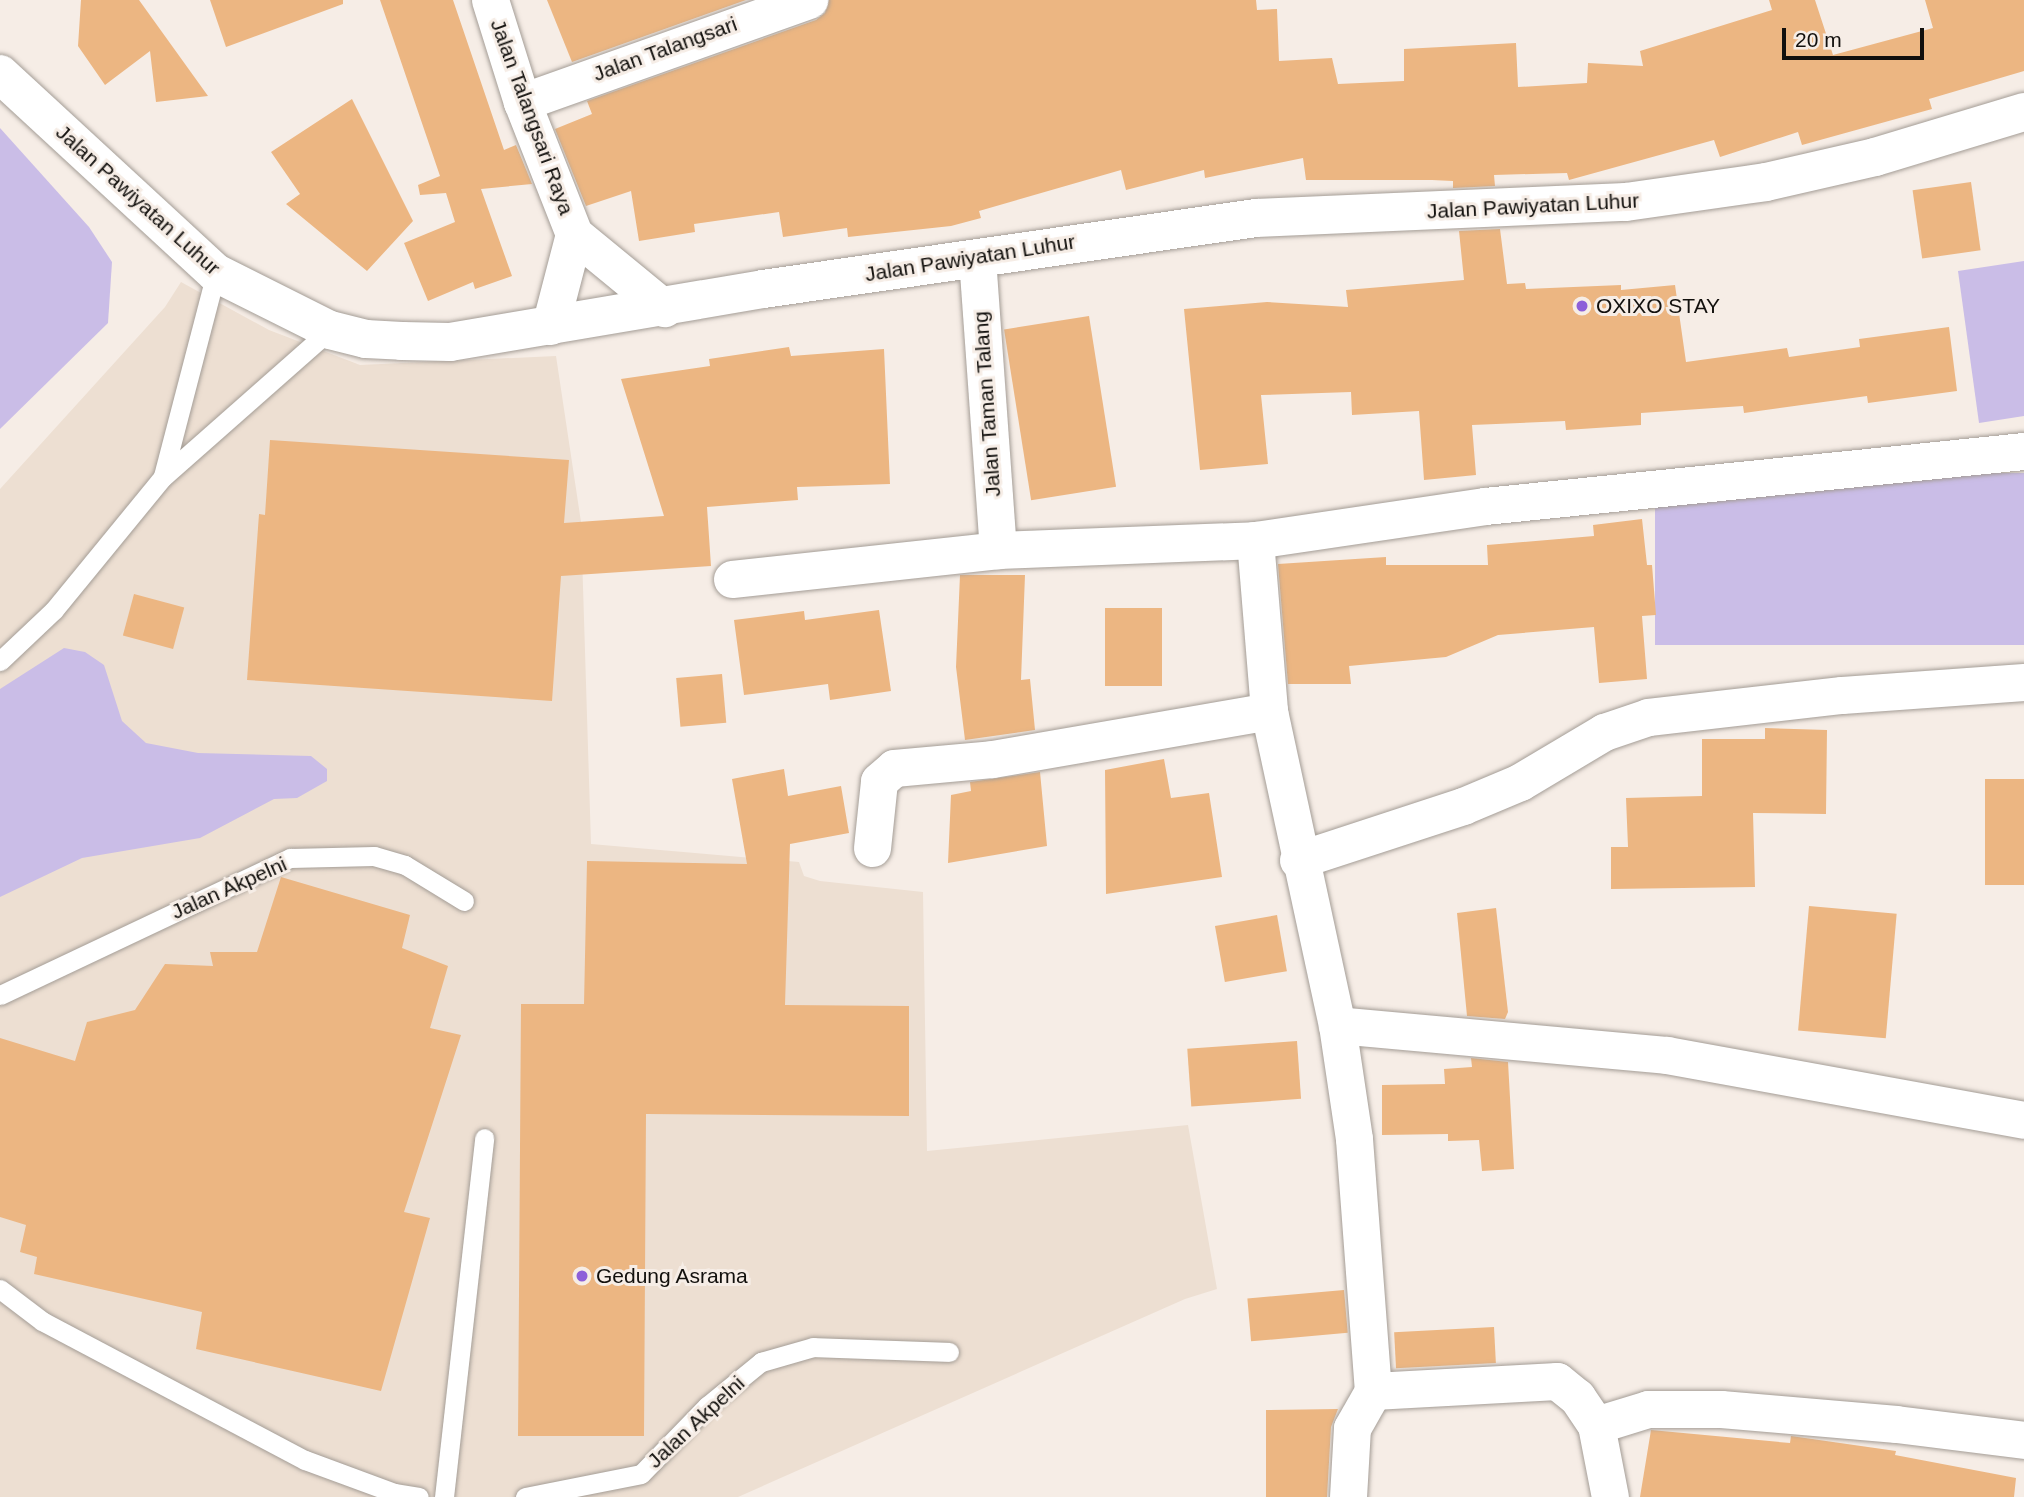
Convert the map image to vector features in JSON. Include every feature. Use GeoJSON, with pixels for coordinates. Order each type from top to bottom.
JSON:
{"type":"FeatureCollection","features":[{"type":"Feature","properties":{"kind":"main road","name":"Jalan Pawiyatan Luhur"},"geometry":{"type":"LineString","coordinates":[[0,74],[216,273],[330,330],[366,340],[450,342],[977,258],[1256,218],[1626,202],[1766,182],[1875,157],[2024,112]]}},
{"type":"Feature","properties":{"kind":"street","name":"Jalan Talangsari Raya"},"geometry":{"type":"LineString","coordinates":[[490,0],[522,102],[574,234],[664,308]]}},
{"type":"Feature","properties":{"kind":"street","name":"Jalan Talangsari"},"geometry":{"type":"LineString","coordinates":[[522,102],[809,0]]}},
{"type":"Feature","properties":{"kind":"street","name":"Jalan Talangsari Raya"},"geometry":{"type":"LineString","coordinates":[[550,326],[574,234]]}},
{"type":"Feature","properties":{"kind":"street","name":"Jalan Taman Talang"},"geometry":{"type":"LineString","coordinates":[[977,258],[998,550]]}},
{"type":"Feature","properties":{"kind":"street"},"geometry":{"type":"LineString","coordinates":[[732,579],[998,550],[1255,540],[1485,506],[2024,451]]}},
{"type":"Feature","properties":{"kind":"street"},"geometry":{"type":"LineString","coordinates":[[1255,540],[1269,711],[1298,860],[1338,1025],[1354,1139],[1373,1391],[1352,1428],[1348,1497]]}},
{"type":"Feature","properties":{"kind":"street"},"geometry":{"type":"LineString","coordinates":[[1298,860],[1463,806],[1520,782],[1604,732],[1639,719],[1842,695],[2024,682]]}},
{"type":"Feature","properties":{"kind":"street"},"geometry":{"type":"LineString","coordinates":[[872,848],[879,781],[894,768],[992,760],[1269,711]]}},
{"type":"Feature","properties":{"kind":"street"},"geometry":{"type":"LineString","coordinates":[[1338,1025],[1667,1055],[2024,1120]]}},
{"type":"Feature","properties":{"kind":"street"},"geometry":{"type":"LineString","coordinates":[[1373,1391],[1556,1381],[1577,1397],[1596,1425],[1610,1497]]}},
{"type":"Feature","properties":{"kind":"street"},"geometry":{"type":"LineString","coordinates":[[1596,1425],[1648,1409],[1721,1409],[1896,1423],[2024,1440]]}},
{"type":"Feature","properties":{"kind":"lane"},"geometry":{"type":"LineString","coordinates":[[163,477],[216,273]]}},
{"type":"Feature","properties":{"kind":"lane"},"geometry":{"type":"LineString","coordinates":[[0,661],[54,610],[163,477],[330,330]]}},
{"type":"Feature","properties":{"kind":"lane","name":"Jalan Akpelni"},"geometry":{"type":"LineString","coordinates":[[0,995],[290,858],[374,856],[405,865],[464,901]]}},
{"type":"Feature","properties":{"kind":"lane"},"geometry":{"type":"LineString","coordinates":[[444,1497],[484,1138]]}},
{"type":"Feature","properties":{"kind":"lane"},"geometry":{"type":"LineString","coordinates":[[0,1289],[42,1321],[305,1460],[394,1493],[419,1497]]}},
{"type":"Feature","properties":{"kind":"lane","name":"Jalan Akpelni"},"geometry":{"type":"LineString","coordinates":[[525,1497],[641,1474],[707,1406],[761,1362],[813,1347],[949,1352]]}},
{"type":"Feature","properties":{"kind":"shaded area"},"geometry":{"type":"Polygon","coordinates":[[[0,128],[89,227],[112,262],[108,323],[0,429],[0,128]]]}},
{"type":"Feature","properties":{"kind":"shaded area"},"geometry":{"type":"Polygon","coordinates":[[[2024,261],[2024,416],[1979,423],[1958,271],[2024,261]]]}},
{"type":"Feature","properties":{"kind":"shaded area"},"geometry":{"type":"Polygon","coordinates":[[[181,282],[269,330],[360,365],[556,356],[581,522],[591,844],[799,862],[804,876],[820,881],[923,892],[927,1151],[1188,1125],[1217,1289],[1185,1299],[738,1497],[0,1497],[0,489],[165,307],[181,282]]]}},
{"type":"Feature","properties":{"kind":"shaded area"},"geometry":{"type":"Polygon","coordinates":[[[1655,473],[2024,473],[2024,645],[1655,645],[1655,473]]]}},
{"type":"Feature","properties":{"kind":"shaded area"},"geometry":{"type":"Polygon","coordinates":[[[64,648],[85,652],[104,665],[122,721],[146,743],[198,753],[311,756],[327,769],[327,781],[297,798],[274,799],[200,838],[82,858],[0,897],[0,689],[64,648]]]}},
{"type":"Feature","properties":{"kind":"building"},"geometry":{"type":"Polygon","coordinates":[[[81,0],[139,0],[208,96],[156,102],[150,51],[105,85],[78,46],[81,0]]]}},
{"type":"Feature","properties":{"kind":"building"},"geometry":{"type":"Polygon","coordinates":[[[210,0],[343,0],[343,4],[226,47],[210,0]]]}},
{"type":"Feature","properties":{"kind":"building"},"geometry":{"type":"Polygon","coordinates":[[[380,0],[453,0],[504,150],[516,145],[532,184],[481,189],[512,276],[475,289],[473,282],[428,301],[404,243],[455,222],[446,193],[420,195],[418,185],[440,176],[380,0]]]}},
{"type":"Feature","properties":{"kind":"building"},"geometry":{"type":"Polygon","coordinates":[[[547,0],[746,0],[572,62],[547,0]]]}},
{"type":"Feature","properties":{"kind":"building"},"geometry":{"type":"Polygon","coordinates":[[[829,0],[1256,0],[1257,10],[1277,9],[1279,61],[1332,58],[1338,84],[1404,81],[1404,49],[1516,43],[1518,87],[1587,83],[1588,63],[1643,66],[1640,51],[1772,10],[1769,0],[1815,0],[1833,55],[1933,28],[1925,0],[2024,0],[2024,71],[1929,99],[1932,109],[1802,145],[1798,132],[1720,157],[1714,140],[1569,180],[1567,173],[1494,175],[1495,186],[1453,188],[1453,181],[1306,180],[1303,158],[1205,178],[1204,170],[1126,190],[1121,170],[979,211],[981,218],[951,226],[848,237],[847,228],[783,237],[779,212],[694,224],[695,232],[639,241],[631,191],[586,206],[555,129],[592,114],[587,101],[816,20],[825,13],[829,0]]]}},
{"type":"Feature","properties":{"kind":"building"},"geometry":{"type":"Polygon","coordinates":[[[352,99],[413,221],[367,271],[286,204],[300,194],[271,152],[352,99]]]}},
{"type":"Feature","properties":{"kind":"building"},"geometry":{"type":"Polygon","coordinates":[[[1971,182],[1981,250],[1922,259],[1913,190],[1971,182]]]}},
{"type":"Feature","properties":{"kind":"building"},"geometry":{"type":"Polygon","coordinates":[[[1500,229],[1507,284],[1525,283],[1526,289],[1621,285],[1621,290],[1675,285],[1686,362],[1787,348],[1789,357],[1860,347],[1859,339],[1949,327],[1957,391],[1868,403],[1867,396],[1744,413],[1743,406],[1641,413],[1641,425],[1566,430],[1565,421],[1472,425],[1476,475],[1424,480],[1419,411],[1352,415],[1351,392],[1261,395],[1268,464],[1200,470],[1184,309],[1267,302],[1348,307],[1346,290],[1464,280],[1459,231],[1500,229]]]}},
{"type":"Feature","properties":{"kind":"building"},"geometry":{"type":"Polygon","coordinates":[[[1089,316],[1116,487],[1031,500],[1004,329],[1089,316]]]}},
{"type":"Feature","properties":{"kind":"building"},"geometry":{"type":"Polygon","coordinates":[[[789,347],[791,356],[884,349],[890,484],[797,487],[798,500],[707,507],[711,566],[561,576],[552,701],[247,680],[259,514],[265,515],[270,440],[569,460],[564,523],[664,516],[621,379],[710,366],[709,359],[789,347]]]}},
{"type":"Feature","properties":{"kind":"building"},"geometry":{"type":"Polygon","coordinates":[[[1642,519],[1647,565],[1652,565],[1656,615],[1642,616],[1647,679],[1599,683],[1594,627],[1498,635],[1446,657],[1349,666],[1351,684],[1288,684],[1278,564],[1386,557],[1386,565],[1488,565],[1487,545],[1594,536],[1593,525],[1642,519]]]}},
{"type":"Feature","properties":{"kind":"building"},"geometry":{"type":"Polygon","coordinates":[[[960,575],[1025,575],[1021,680],[1030,679],[1035,730],[965,740],[956,667],[960,575]]]}},
{"type":"Feature","properties":{"kind":"building"},"geometry":{"type":"Polygon","coordinates":[[[134,594],[184,607],[173,649],[123,636],[134,594]]]}},
{"type":"Feature","properties":{"kind":"building"},"geometry":{"type":"Polygon","coordinates":[[[1105,608],[1162,608],[1162,686],[1105,686],[1105,608]]]}},
{"type":"Feature","properties":{"kind":"building"},"geometry":{"type":"Polygon","coordinates":[[[879,610],[891,691],[830,700],[828,684],[744,695],[734,620],[804,611],[805,620],[879,610]]]}},
{"type":"Feature","properties":{"kind":"building"},"geometry":{"type":"Polygon","coordinates":[[[722,674],[726,723],[680,727],[676,678],[722,674]]]}},
{"type":"Feature","properties":{"kind":"building"},"geometry":{"type":"Polygon","coordinates":[[[1765,728],[1827,730],[1826,814],[1753,813],[1755,887],[1611,889],[1611,847],[1628,847],[1626,798],[1702,796],[1702,739],[1765,739],[1765,728]]]}},
{"type":"Feature","properties":{"kind":"building"},"geometry":{"type":"Polygon","coordinates":[[[1164,759],[1171,798],[1209,793],[1222,877],[1106,894],[1105,770],[1164,759]]]}},
{"type":"Feature","properties":{"kind":"building","name":"Gedung Asrama"},"geometry":{"type":"Polygon","coordinates":[[[784,769],[788,796],[841,786],[849,833],[790,844],[785,1005],[909,1006],[909,1116],[646,1114],[644,1436],[518,1436],[521,1004],[584,1004],[587,861],[747,864],[732,779],[784,769]]]}},
{"type":"Feature","properties":{"kind":"building"},"geometry":{"type":"Polygon","coordinates":[[[1040,772],[1047,846],[948,863],[951,795],[971,791],[970,782],[1040,772]]]}},
{"type":"Feature","properties":{"kind":"building"},"geometry":{"type":"Polygon","coordinates":[[[1985,779],[2024,779],[2024,885],[1985,885],[1985,779]]]}},
{"type":"Feature","properties":{"kind":"building"},"geometry":{"type":"Polygon","coordinates":[[[281,877],[410,915],[402,948],[448,966],[430,1028],[461,1035],[404,1212],[430,1218],[381,1391],[196,1349],[202,1312],[34,1274],[37,1257],[20,1252],[26,1225],[0,1217],[0,1038],[75,1061],[87,1022],[135,1010],[165,964],[213,966],[210,952],[257,952],[281,877]]]}},
{"type":"Feature","properties":{"kind":"building"},"geometry":{"type":"Polygon","coordinates":[[[1809,906],[1897,914],[1886,1038],[1798,1031],[1809,906]]]}},
{"type":"Feature","properties":{"kind":"building"},"geometry":{"type":"Polygon","coordinates":[[[1496,908],[1508,1012],[1505,1019],[1467,1016],[1457,913],[1496,908]]]}},
{"type":"Feature","properties":{"kind":"building"},"geometry":{"type":"Polygon","coordinates":[[[1277,915],[1287,971],[1225,982],[1215,926],[1277,915]]]}},
{"type":"Feature","properties":{"kind":"building"},"geometry":{"type":"Polygon","coordinates":[[[1297,1041],[1301,1099],[1191,1107],[1187,1049],[1297,1041]]]}},
{"type":"Feature","properties":{"kind":"building"},"geometry":{"type":"Polygon","coordinates":[[[1471,1058],[1508,1062],[1514,1169],[1482,1171],[1479,1140],[1448,1141],[1448,1134],[1382,1135],[1382,1085],[1445,1084],[1444,1069],[1472,1067],[1471,1058]]]}},
{"type":"Feature","properties":{"kind":"building"},"geometry":{"type":"Polygon","coordinates":[[[1344,1290],[1348,1333],[1251,1341],[1247,1298],[1344,1290]]]}},
{"type":"Feature","properties":{"kind":"building"},"geometry":{"type":"Polygon","coordinates":[[[1494,1327],[1496,1363],[1396,1368],[1394,1332],[1494,1327]]]}},
{"type":"Feature","properties":{"kind":"building"},"geometry":{"type":"Polygon","coordinates":[[[1338,1409],[1331,1427],[1327,1497],[1266,1497],[1266,1410],[1338,1409]]]}},
{"type":"Feature","properties":{"kind":"building"},"geometry":{"type":"Polygon","coordinates":[[[1651,1430],[1790,1443],[1791,1436],[1896,1451],[1895,1455],[2016,1478],[2014,1497],[1640,1497],[1651,1430]]]}},
{"type":"Feature","properties":{"kind":"place","name":"OXIXO STAY"},"geometry":{"type":"Point","coordinates":[1582,306]}},
{"type":"Feature","properties":{"kind":"place","name":"Gedung Asrama"},"geometry":{"type":"Point","coordinates":[582,1276]}}]}
